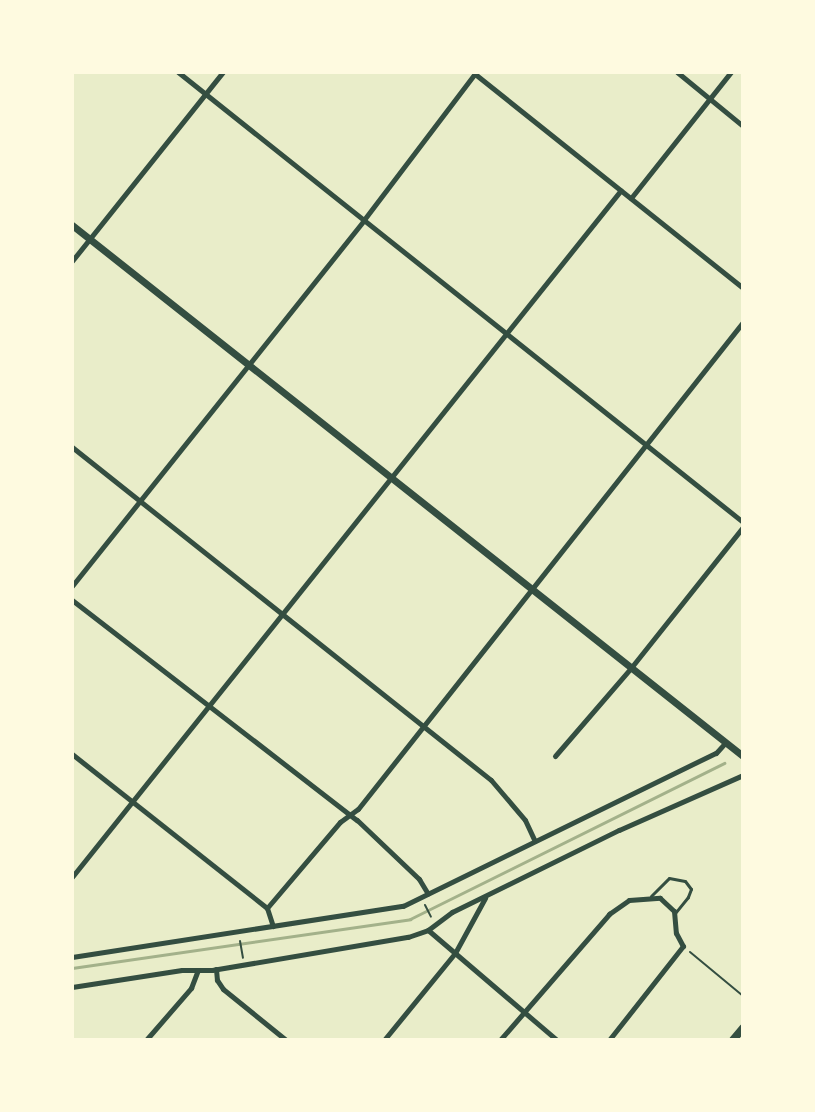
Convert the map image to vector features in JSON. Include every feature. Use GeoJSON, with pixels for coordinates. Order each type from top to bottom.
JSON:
{"type":"FeatureCollection","features":[{"type":"Feature","properties":{"kind":"main road"},"geometry":{"type":"LineString","coordinates":[[733,1040],[743,1028]]}},
{"type":"Feature","properties":{"kind":"street"},"geometry":{"type":"LineString","coordinates":[[178,72],[743,524],[630,669],[555,756]]}},
{"type":"Feature","properties":{"kind":"street"},"geometry":{"type":"LineString","coordinates":[[72,261],[223,72]]}},
{"type":"Feature","properties":{"kind":"street"},"geometry":{"type":"LineString","coordinates":[[72,586],[363,221],[474,72],[742,285]]}},
{"type":"Feature","properties":{"kind":"street"},"geometry":{"type":"LineString","coordinates":[[677,72],[743,126]]}},
{"type":"Feature","properties":{"kind":"street"},"geometry":{"type":"LineString","coordinates":[[631,198],[731,72]]}},
{"type":"Feature","properties":{"kind":"street"},"geometry":{"type":"LineString","coordinates":[[72,877],[621,190]]}},
{"type":"Feature","properties":{"kind":"street"},"geometry":{"type":"LineString","coordinates":[[72,225],[743,756]]}},
{"type":"Feature","properties":{"kind":"street"},"geometry":{"type":"LineString","coordinates":[[267,908],[340,822],[350,816],[743,322]]}},
{"type":"Feature","properties":{"kind":"street"},"geometry":{"type":"LineString","coordinates":[[72,447],[500,787],[525,820],[535,841]]}},
{"type":"Feature","properties":{"kind":"street"},"geometry":{"type":"LineString","coordinates":[[72,600],[350,816],[419,879],[428,894]]}},
{"type":"Feature","properties":{"kind":"street"},"geometry":{"type":"LineString","coordinates":[[72,957],[378,912],[428,894],[716,753],[725,743]]}},
{"type":"Feature","properties":{"kind":"street"},"geometry":{"type":"LineString","coordinates":[[72,754],[267,908],[273,926]]}},
{"type":"Feature","properties":{"kind":"street"},"geometry":{"type":"LineString","coordinates":[[72,987],[394,942],[428,930],[452,912],[619,830],[743,775]]}},
{"type":"Feature","properties":{"kind":"street"},"geometry":{"type":"LineString","coordinates":[[500,1040],[609,914],[629,900],[651,896],[669,904],[683,946],[609,1040]]}},
{"type":"Feature","properties":{"kind":"street"},"geometry":{"type":"LineString","coordinates":[[384,1040],[455,953],[485,897]]}},
{"type":"Feature","properties":{"kind":"street"},"geometry":{"type":"LineString","coordinates":[[428,930],[557,1040]]}},
{"type":"Feature","properties":{"kind":"street"},"geometry":{"type":"LineString","coordinates":[[216,969],[217,980],[223,989],[286,1040]]}},
{"type":"Feature","properties":{"kind":"street"},"geometry":{"type":"LineString","coordinates":[[146,1040],[191,988],[198,970]]}},
{"type":"Feature","properties":{"kind":"lane"},"geometry":{"type":"LineString","coordinates":[[651,896],[669,878],[689,884],[688,897],[674,914]]}},
{"type":"Feature","properties":{"kind":"path"},"geometry":{"type":"LineString","coordinates":[[424,902],[432,918]]}},
{"type":"Feature","properties":{"kind":"path"},"geometry":{"type":"LineString","coordinates":[[239,937],[242,954]]}},
{"type":"Feature","properties":{"kind":"path"},"geometry":{"type":"LineString","coordinates":[[683,946],[743,996]]}},
{"type":"Feature","properties":{"kind":"waterway"},"geometry":{"type":"LineString","coordinates":[[72,968],[410,919],[724,763]]}}]}
